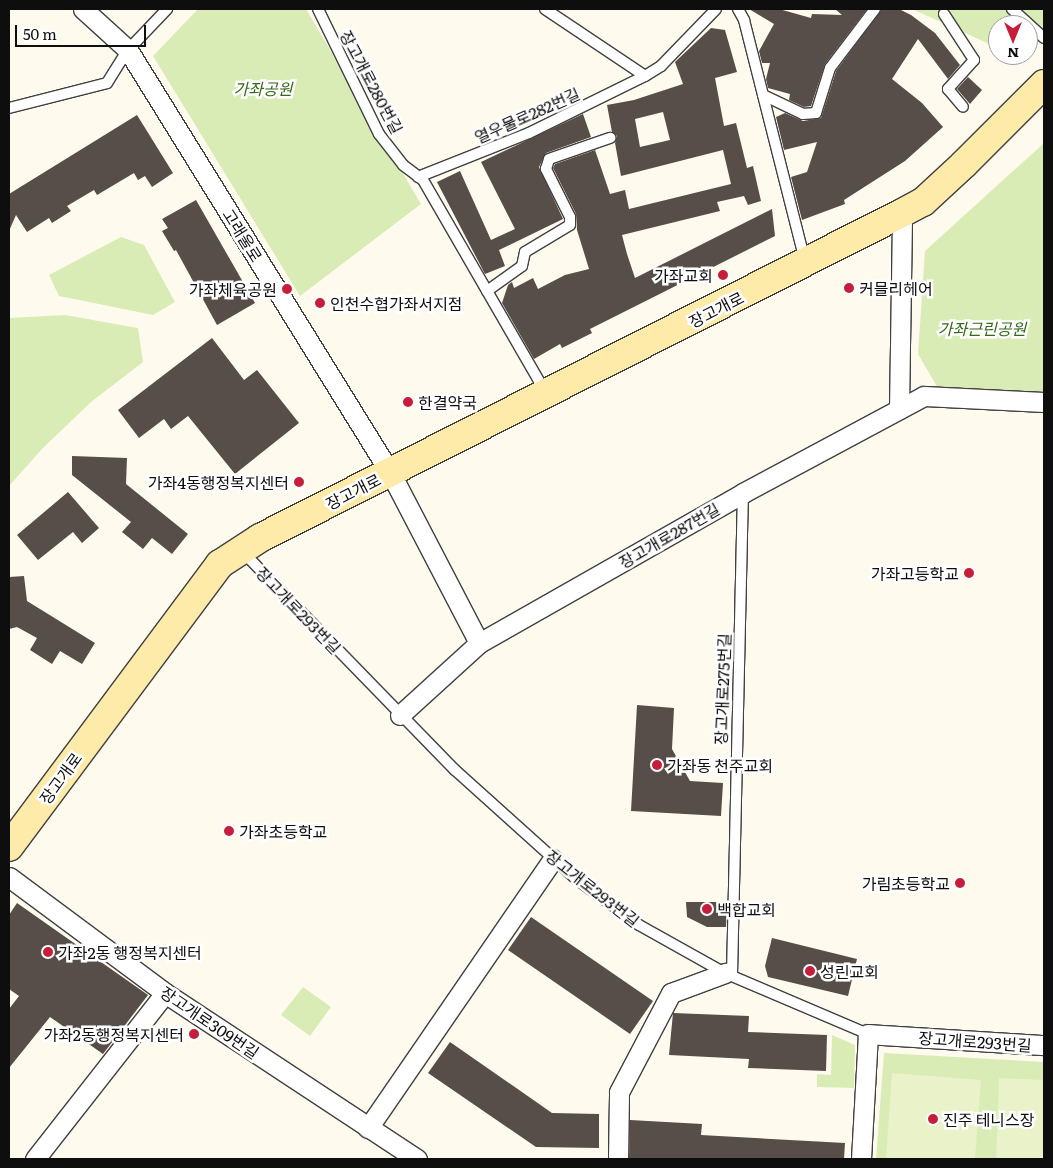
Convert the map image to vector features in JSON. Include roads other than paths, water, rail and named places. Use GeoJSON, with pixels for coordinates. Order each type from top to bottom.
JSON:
{"type":"FeatureCollection","features":[{"type":"Feature","properties":{"kind":"main road","name":"장고개로"},"geometry":{"type":"LineString","coordinates":[[9,847],[220,564],[241,550],[390,472],[806,264],[923,202],[958,170],[1044,84]]}},
{"type":"Feature","properties":{"kind":"street","name":"고래울로"},"geometry":{"type":"LineString","coordinates":[[83,9],[128,50],[390,472]]}},
{"type":"Feature","properties":{"kind":"street"},"geometry":{"type":"LineString","coordinates":[[899,409],[902,213]]}},
{"type":"Feature","properties":{"kind":"street","name":"장고개로287번길"},"geometry":{"type":"LineString","coordinates":[[400,715],[479,643],[743,493],[924,396],[1044,402]]}},
{"type":"Feature","properties":{"kind":"street"},"geometry":{"type":"LineString","coordinates":[[390,472],[479,643]]}},
{"type":"Feature","properties":{"kind":"street"},"geometry":{"type":"LineString","coordinates":[[368,1128],[553,859]]}},
{"type":"Feature","properties":{"kind":"street","name":"장고개로309번길"},"geometry":{"type":"LineString","coordinates":[[9,877],[166,993],[417,1159]]}},
{"type":"Feature","properties":{"kind":"street"},"geometry":{"type":"LineString","coordinates":[[618,1159],[619,1092],[671,993],[728,974]]}},
{"type":"Feature","properties":{"kind":"street"},"geometry":{"type":"LineString","coordinates":[[35,1159],[166,993]]}},
{"type":"Feature","properties":{"kind":"street"},"geometry":{"type":"LineString","coordinates":[[861,1159],[868,1034]]}},
{"type":"Feature","properties":{"kind":"street","name":"장고개로293번길"},"geometry":{"type":"LineString","coordinates":[[868,1034],[1044,1045]]}},
{"type":"Feature","properties":{"kind":"lane"},"geometry":{"type":"LineString","coordinates":[[9,108],[106,83],[128,50],[167,9]]}},
{"type":"Feature","properties":{"kind":"lane","name":"장고개로280번길"},"geometry":{"type":"LineString","coordinates":[[318,9],[379,134],[403,165],[418,177],[547,394]]}},
{"type":"Feature","properties":{"kind":"lane"},"geometry":{"type":"LineString","coordinates":[[545,9],[645,76]]}},
{"type":"Feature","properties":{"kind":"lane","name":"열우물로282번길"},"geometry":{"type":"LineString","coordinates":[[418,177],[529,132],[645,76],[661,66],[716,9]]}},
{"type":"Feature","properties":{"kind":"lane"},"geometry":{"type":"LineString","coordinates":[[738,9],[763,95],[806,264]]}},
{"type":"Feature","properties":{"kind":"lane"},"geometry":{"type":"LineString","coordinates":[[763,95],[803,114],[816,113],[830,68],[875,9]]}},
{"type":"Feature","properties":{"kind":"lane"},"geometry":{"type":"LineString","coordinates":[[1012,9],[1044,38]]}},
{"type":"Feature","properties":{"kind":"lane"},"geometry":{"type":"LineString","coordinates":[[944,14],[974,60],[948,89],[963,107]]}},
{"type":"Feature","properties":{"kind":"lane"},"geometry":{"type":"LineString","coordinates":[[487,291],[522,266],[524,252],[570,225],[570,217],[546,169],[549,159],[610,138]]}},
{"type":"Feature","properties":{"kind":"lane","name":"장고개로275번길"},"geometry":{"type":"LineString","coordinates":[[728,974],[743,493]]}},
{"type":"Feature","properties":{"kind":"lane","name":"장고개로293번길"},"geometry":{"type":"LineString","coordinates":[[241,550],[455,770],[553,859],[639,925],[728,974],[868,1034]]}},
{"type":"Feature","properties":{"kind":"place","name":"가좌교회"},"geometry":{"type":"Point","coordinates":[723,275]}},
{"type":"Feature","properties":{"kind":"place","name":"커믈리헤어"},"geometry":{"type":"Point","coordinates":[849,288]}},
{"type":"Feature","properties":{"kind":"place","name":"가좌체육공원"},"geometry":{"type":"Point","coordinates":[287,289]}},
{"type":"Feature","properties":{"kind":"place","name":"인천수협가좌서지점"},"geometry":{"type":"Point","coordinates":[320,303]}},
{"type":"Feature","properties":{"kind":"place","name":"한결약국"},"geometry":{"type":"Point","coordinates":[408,402]}},
{"type":"Feature","properties":{"kind":"place","name":"가좌4동행정복지센터"},"geometry":{"type":"Point","coordinates":[299,482]}},
{"type":"Feature","properties":{"kind":"place","name":"가좌고등학교"},"geometry":{"type":"Point","coordinates":[969,573]}},
{"type":"Feature","properties":{"kind":"place","name":"가좌동 천주교회"},"geometry":{"type":"Point","coordinates":[657,765]}},
{"type":"Feature","properties":{"kind":"place","name":"가좌초등학교"},"geometry":{"type":"Point","coordinates":[229,831]}},
{"type":"Feature","properties":{"kind":"place","name":"가림초등학교"},"geometry":{"type":"Point","coordinates":[960,883]}},
{"type":"Feature","properties":{"kind":"place","name":"백합교회"},"geometry":{"type":"Point","coordinates":[707,909]}},
{"type":"Feature","properties":{"kind":"place","name":"가좌2동 행정복지센터"},"geometry":{"type":"Point","coordinates":[48,952]}},
{"type":"Feature","properties":{"kind":"place","name":"성린교회"},"geometry":{"type":"Point","coordinates":[810,971]}},
{"type":"Feature","properties":{"kind":"place","name":"가좌2동행정복지센터"},"geometry":{"type":"Point","coordinates":[194,1034]}},
{"type":"Feature","properties":{"kind":"place","name":"진주 테니스장"},"geometry":{"type":"Point","coordinates":[933,1119]}},
{"type":"Feature","properties":{"kind":"park label","name":"가좌공원"},"geometry":{"type":"Point","coordinates":[263,88]}},
{"type":"Feature","properties":{"kind":"park label","name":"가좌근린공원"},"geometry":{"type":"Point","coordinates":[982,328]}}]}
